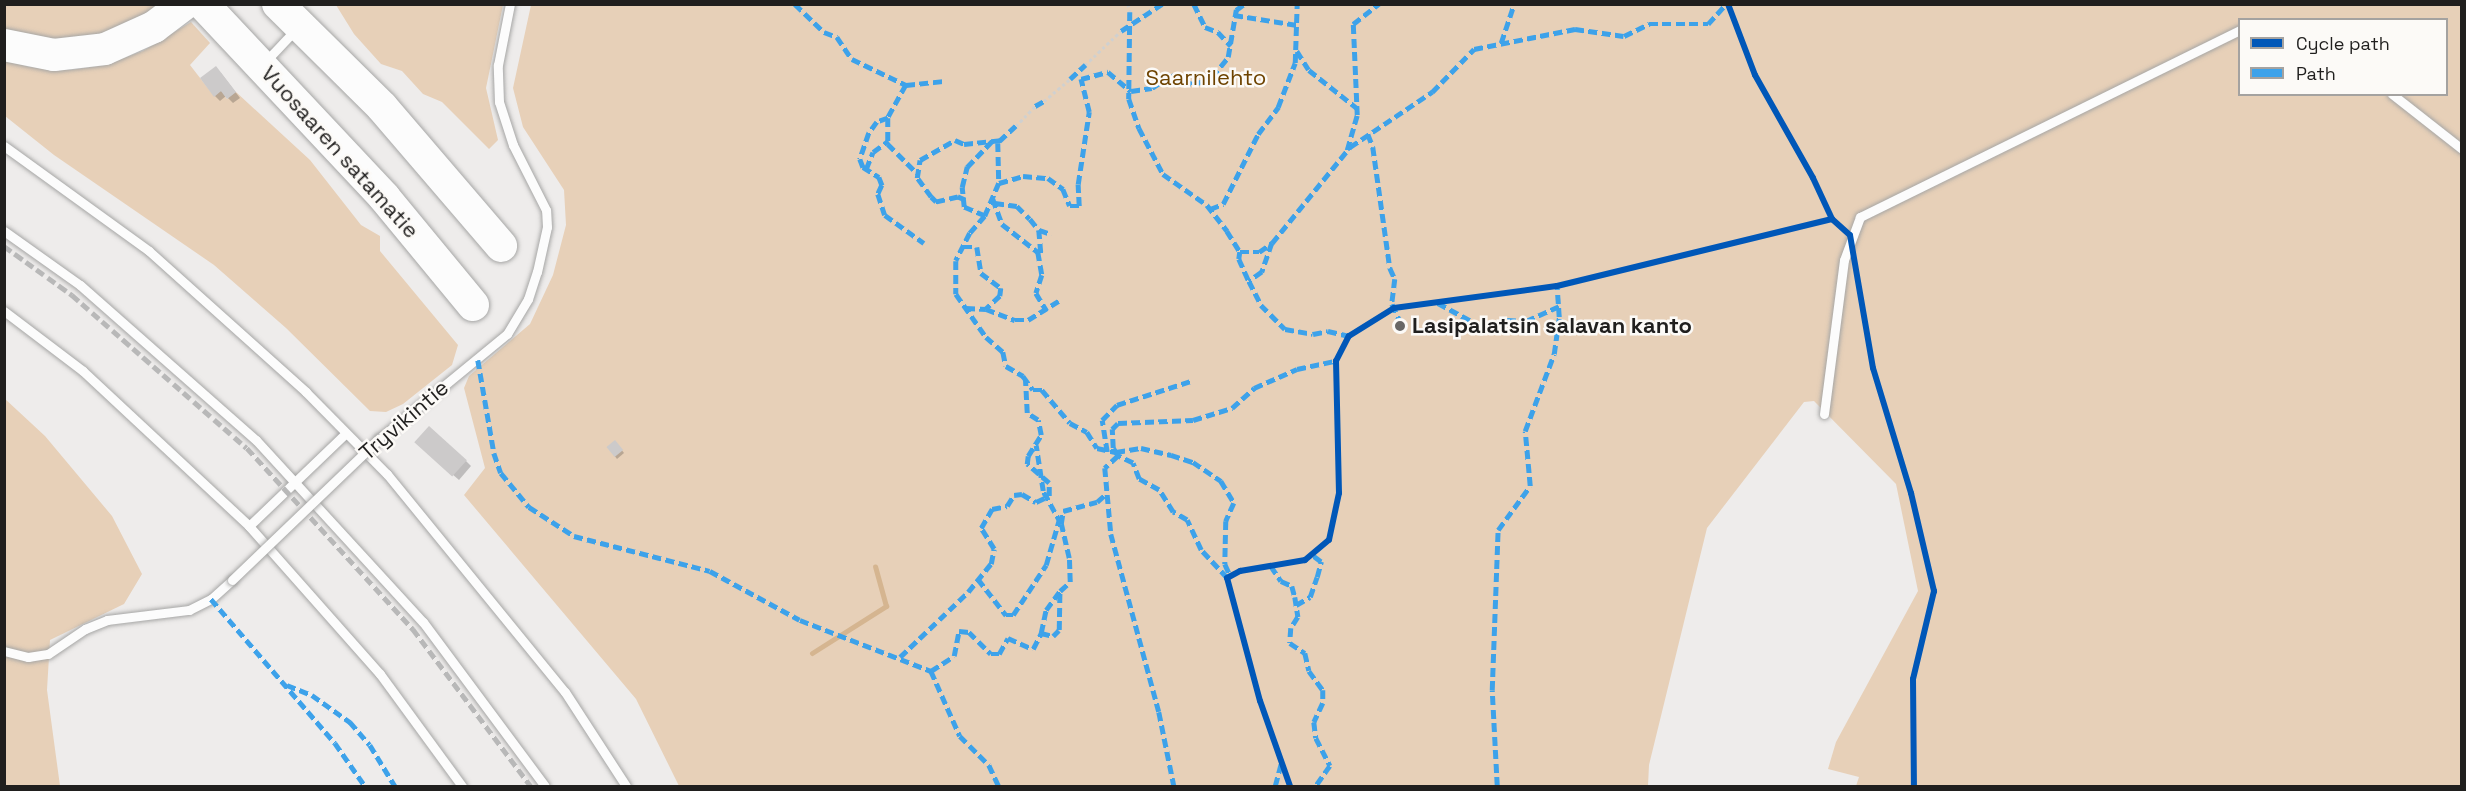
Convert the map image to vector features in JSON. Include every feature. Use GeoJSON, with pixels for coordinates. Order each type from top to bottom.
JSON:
{"type":"FeatureCollection","features":[{"type":"Feature","properties":{"kind":"highway"},"geometry":{"type":"LineString","coordinates":[[4,45],[54,55],[83,53],[130,41],[185,4]]}},
{"type":"Feature","properties":{"kind":"highway","name":"Vuosaaren satamatie"},"geometry":{"type":"LineString","coordinates":[[203,4],[263,65],[384,197],[473,304]]}},
{"type":"Feature","properties":{"kind":"highway"},"geometry":{"type":"LineString","coordinates":[[293,11],[501,246]]}},
{"type":"Feature","properties":{"kind":"lane","name":"Tryvikintie"},"geometry":{"type":"LineString","coordinates":[[4,651],[28,657],[48,654],[85,629],[107,620],[189,610],[211,599],[379,439],[507,334],[528,299],[537,272],[547,227],[546,210],[513,145],[499,102],[498,65],[510,4]]}},
{"type":"Feature","properties":{"kind":"lane"},"geometry":{"type":"LineString","coordinates":[[263,65],[293,11]]}},
{"type":"Feature","properties":{"kind":"lane"},"geometry":{"type":"LineString","coordinates":[[1824,414],[1844,260],[1860,217],[2238,31]]}},
{"type":"Feature","properties":{"kind":"lane"},"geometry":{"type":"LineString","coordinates":[[2395,96],[2462,148]]}},
{"type":"Feature","properties":{"kind":"lane"},"geometry":{"type":"LineString","coordinates":[[4,146],[136,240],[346,433],[387,474],[565,692],[626,786]]}},
{"type":"Feature","properties":{"kind":"lane"},"geometry":{"type":"LineString","coordinates":[[4,231],[80,285],[256,440],[423,622],[546,786]]}},
{"type":"Feature","properties":{"kind":"lane"},"geometry":{"type":"LineString","coordinates":[[4,311],[83,371],[249,526],[380,674],[462,786]]}},
{"type":"Feature","properties":{"kind":"lane"},"geometry":{"type":"LineString","coordinates":[[249,526],[346,433]]}},
{"type":"Feature","properties":{"kind":"path"},"geometry":{"type":"LineString","coordinates":[[1128,4],[1130,12]]}},
{"type":"Feature","properties":{"kind":"path"},"geometry":{"type":"LineString","coordinates":[[1084,65],[1121,31]]}},
{"type":"Feature","properties":{"kind":"path"},"geometry":{"type":"LineString","coordinates":[[1044,100],[1070,79]]}},
{"type":"Feature","properties":{"kind":"path"},"geometry":{"type":"LineString","coordinates":[[1016,126],[1035,106]]}},
{"type":"Feature","properties":{"kind":"green space"},"geometry":{"type":"Polygon","coordinates":[[[5,5],[163,5],[120,29],[85,38],[55,40],[5,30],[5,5]]]}},
{"type":"Feature","properties":{"kind":"green space"},"geometry":{"type":"Polygon","coordinates":[[[336,5],[503,5],[486,88],[498,140],[489,149],[442,102],[423,94],[402,71],[381,64],[354,34],[336,5]]]}},
{"type":"Feature","properties":{"kind":"green space","name":"Saarnilehto"},"geometry":{"type":"Polygon","coordinates":[[[531,5],[2461,5],[2461,786],[1856,786],[1859,777],[1828,769],[1836,742],[1918,591],[1896,484],[1814,401],[1804,402],[1707,528],[1649,765],[1648,786],[679,786],[636,699],[464,495],[485,468],[464,388],[469,376],[530,324],[553,275],[566,225],[564,190],[523,127],[513,88],[531,5]]]}},
{"type":"Feature","properties":{"kind":"green space"},"geometry":{"type":"Polygon","coordinates":[[[191,22],[210,43],[190,65],[214,96],[221,91],[227,99],[236,92],[310,160],[361,225],[380,236],[380,251],[458,345],[452,365],[403,404],[386,412],[370,411],[286,328],[214,265],[54,155],[5,116],[5,60],[29,67],[71,70],[105,65],[143,51],[191,22]]]}},
{"type":"Feature","properties":{"kind":"green space"},"geometry":{"type":"Polygon","coordinates":[[[4,398],[45,436],[112,516],[142,574],[124,604],[50,640],[47,690],[60,786],[5,786],[4,398]]]}},
{"type":"Feature","properties":{"kind":"building"},"geometry":{"type":"Polygon","coordinates":[[[216,66],[236,92],[227,99],[221,91],[214,97],[200,78],[216,66]]]}},
{"type":"Feature","properties":{"kind":"building"},"geometry":{"type":"Polygon","coordinates":[[[429,426],[467,460],[452,476],[414,442],[429,426]]]}},
{"type":"Feature","properties":{"kind":"building"},"geometry":{"type":"Polygon","coordinates":[[[615,440],[623,450],[615,457],[606,447],[615,440]]]}},
{"type":"Feature","properties":{"kind":"waterway"},"geometry":{"type":"LineString","coordinates":[[812,653],[886,606],[875,566]]}},
{"type":"Feature","properties":{"kind":"railway"},"geometry":{"type":"LineString","coordinates":[[4,246],[72,295],[247,448],[413,629],[531,786]]}},
{"type":"Feature","properties":{"kind":"marked path"},"geometry":{"type":"LineString","coordinates":[[795,4],[824,32],[837,37],[852,59],[906,85],[888,118],[877,122],[869,133],[860,159],[863,167],[879,177],[882,185],[878,194],[885,215],[924,243]]}},
{"type":"Feature","properties":{"kind":"marked path"},"geometry":{"type":"LineString","coordinates":[[1121,31],[1162,4]]}},
{"type":"Feature","properties":{"kind":"marked path"},"geometry":{"type":"LineString","coordinates":[[1194,4],[1205,27],[1218,32],[1231,46]]}},
{"type":"Feature","properties":{"kind":"marked path"},"geometry":{"type":"LineString","coordinates":[[999,183],[1023,176],[1048,178],[1063,189],[1070,206],[1079,206],[1078,184],[1089,112],[1081,79],[1108,72],[1131,91],[1152,88],[1171,75],[1192,84],[1212,77],[1228,57],[1236,10],[1244,4]]}},
{"type":"Feature","properties":{"kind":"marked path"},"geometry":{"type":"LineString","coordinates":[[1210,209],[1223,204],[1258,134],[1278,107],[1295,63],[1297,4]]}},
{"type":"Feature","properties":{"kind":"marked path"},"geometry":{"type":"LineString","coordinates":[[1347,150],[1357,115],[1353,24],[1379,4]]}},
{"type":"Feature","properties":{"kind":"marked path"},"geometry":{"type":"LineString","coordinates":[[1501,43],[1514,4]]}},
{"type":"Feature","properties":{"kind":"marked path"},"geometry":{"type":"LineString","coordinates":[[1240,252],[1259,252],[1272,243],[1350,147],[1432,92],[1474,49],[1575,29],[1624,36],[1649,24],[1708,24],[1726,4]]}},
{"type":"Feature","properties":{"kind":"marked path"},"geometry":{"type":"LineString","coordinates":[[1130,12],[1129,99],[1139,128],[1163,174],[1207,205],[1227,231],[1240,252],[1239,259],[1249,281]]}},
{"type":"Feature","properties":{"kind":"marked path"},"geometry":{"type":"LineString","coordinates":[[1234,15],[1297,25]]}},
{"type":"Feature","properties":{"kind":"marked path"},"geometry":{"type":"LineString","coordinates":[[1297,51],[1309,70],[1357,108]]}},
{"type":"Feature","properties":{"kind":"marked path"},"geometry":{"type":"LineString","coordinates":[[1070,79],[1085,65]]}},
{"type":"Feature","properties":{"kind":"marked path"},"geometry":{"type":"LineString","coordinates":[[906,85],[943,81]]}},
{"type":"Feature","properties":{"kind":"marked path"},"geometry":{"type":"LineString","coordinates":[[1035,106],[1044,101]]}},
{"type":"Feature","properties":{"kind":"marked path"},"geometry":{"type":"LineString","coordinates":[[888,118],[888,144],[917,173]]}},
{"type":"Feature","properties":{"kind":"marked path"},"geometry":{"type":"LineString","coordinates":[[1016,126],[998,143],[999,183],[985,216],[970,233],[956,261],[956,294],[986,337],[1003,352],[1006,366],[1023,376],[1033,390],[1042,390],[1070,423],[1087,432],[1097,448],[1116,452],[1141,448],[1171,455],[1193,462],[1221,481],[1234,503],[1226,521],[1225,564],[1230,575]]}},
{"type":"Feature","properties":{"kind":"marked path"},"geometry":{"type":"LineString","coordinates":[[1368,134],[1373,147],[1390,268],[1395,279],[1392,304],[1404,330],[1396,328],[1398,321]]}},
{"type":"Feature","properties":{"kind":"marked path"},"geometry":{"type":"LineString","coordinates":[[965,200],[958,197],[936,202],[917,178],[920,160],[955,140],[964,144],[1001,140]]}},
{"type":"Feature","properties":{"kind":"marked path"},"geometry":{"type":"LineString","coordinates":[[985,216],[964,207],[962,187],[967,167],[993,140]]}},
{"type":"Feature","properties":{"kind":"marked path"},"geometry":{"type":"LineString","coordinates":[[866,169],[873,152],[888,141]]}},
{"type":"Feature","properties":{"kind":"marked path"},"geometry":{"type":"LineString","coordinates":[[993,199],[1002,224],[1038,252],[1042,275],[1036,293],[1047,311]]}},
{"type":"Feature","properties":{"kind":"marked path"},"geometry":{"type":"LineString","coordinates":[[995,203],[1017,206],[1030,219],[1039,230],[1041,255]]}},
{"type":"Feature","properties":{"kind":"marked path"},"geometry":{"type":"LineString","coordinates":[[1039,230],[1051,234]]}},
{"type":"Feature","properties":{"kind":"marked path"},"geometry":{"type":"LineString","coordinates":[[1272,243],[1262,272],[1249,281],[1261,305],[1285,329],[1313,334],[1328,331],[1349,336]]}},
{"type":"Feature","properties":{"kind":"marked path"},"geometry":{"type":"LineString","coordinates":[[963,247],[977,247],[981,273],[1001,288],[1000,296],[986,309]]}},
{"type":"Feature","properties":{"kind":"marked path"},"geometry":{"type":"LineString","coordinates":[[1497,786],[1492,690],[1498,530],[1530,486],[1525,431],[1554,354],[1559,317],[1557,286]]}},
{"type":"Feature","properties":{"kind":"marked path"},"geometry":{"type":"LineString","coordinates":[[966,308],[986,309],[1015,320],[1028,320],[1058,301]]}},
{"type":"Feature","properties":{"kind":"marked path"},"geometry":{"type":"LineString","coordinates":[[1438,303],[1484,328],[1507,320],[1526,321],[1559,306]]}},
{"type":"Feature","properties":{"kind":"marked path"},"geometry":{"type":"LineString","coordinates":[[478,360],[494,453],[501,473],[529,507],[574,536],[710,571],[800,620],[931,671],[960,736],[989,765],[999,786]]}},
{"type":"Feature","properties":{"kind":"marked path"},"geometry":{"type":"LineString","coordinates":[[1227,578],[1201,550],[1187,520],[1173,512],[1159,490],[1139,479],[1133,463],[1118,456],[1113,448],[1112,429],[1118,423],[1193,420],[1232,408],[1254,388],[1297,369],[1336,361]]}},
{"type":"Feature","properties":{"kind":"marked path"},"geometry":{"type":"LineString","coordinates":[[900,657],[968,592],[991,564],[994,549],[981,528],[992,509],[1007,506],[1014,495],[1022,494],[1036,502],[1049,496],[1049,483],[1027,464],[1028,456],[1041,435],[1038,420],[1027,413],[1025,380]]}},
{"type":"Feature","properties":{"kind":"marked path"},"geometry":{"type":"LineString","coordinates":[[1107,452],[1102,420],[1117,405],[1191,381]]}},
{"type":"Feature","properties":{"kind":"marked path"},"geometry":{"type":"LineString","coordinates":[[931,671],[954,656],[959,631],[969,632],[991,654],[999,654],[1008,638],[1033,649],[1041,633],[1053,636],[1059,630],[1060,591],[1070,582],[1069,558],[1061,524],[1043,491],[1036,446]]}},
{"type":"Feature","properties":{"kind":"marked path"},"geometry":{"type":"LineString","coordinates":[[1118,456],[1105,468],[1111,534],[1159,712],[1174,786]]}},
{"type":"Feature","properties":{"kind":"marked path"},"geometry":{"type":"LineString","coordinates":[[1061,524],[1063,511],[1097,502],[1107,493]]}},
{"type":"Feature","properties":{"kind":"marked path"},"geometry":{"type":"LineString","coordinates":[[978,579],[1006,615],[1013,615],[1046,565],[1059,520]]}},
{"type":"Feature","properties":{"kind":"marked path"},"geometry":{"type":"LineString","coordinates":[[1296,605],[1310,597],[1317,577],[1321,562],[1313,556]]}},
{"type":"Feature","properties":{"kind":"marked path"},"geometry":{"type":"LineString","coordinates":[[1271,566],[1281,581],[1292,586],[1295,597],[1298,617],[1291,628],[1290,643],[1305,653],[1309,671],[1323,690],[1323,703],[1314,722],[1316,738],[1330,766],[1316,786]]}},
{"type":"Feature","properties":{"kind":"marked path"},"geometry":{"type":"LineString","coordinates":[[1041,633],[1046,610],[1060,591]]}},
{"type":"Feature","properties":{"kind":"marked path"},"geometry":{"type":"LineString","coordinates":[[211,599],[335,743],[365,786]]}},
{"type":"Feature","properties":{"kind":"marked path"},"geometry":{"type":"LineString","coordinates":[[287,685],[312,695],[350,722],[370,745],[395,786]]}},
{"type":"Feature","properties":{"kind":"marked path"},"geometry":{"type":"LineString","coordinates":[[1275,786],[1281,764]]}},
{"type":"Feature","properties":{"kind":"cycle path"},"geometry":{"type":"LineString","coordinates":[[1728,4],[1755,75],[1813,178],[1832,219]]}},
{"type":"Feature","properties":{"kind":"cycle path"},"geometry":{"type":"LineString","coordinates":[[1290,786],[1260,701],[1227,578],[1240,571],[1305,560],[1329,540],[1339,493],[1336,361],[1349,336],[1394,308],[1557,286],[1832,219],[1850,235],[1873,368],[1911,493],[1934,591],[1913,679],[1914,786]]}},
{"type":"Feature","properties":{"kind":"place","name":"Lasipalatsin salavan kanto"},"geometry":{"type":"Point","coordinates":[1400,326]}}]}
